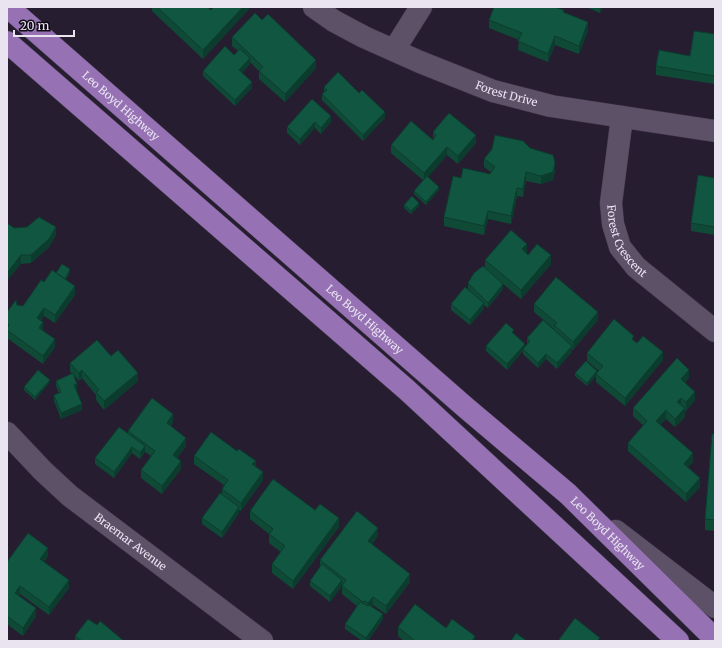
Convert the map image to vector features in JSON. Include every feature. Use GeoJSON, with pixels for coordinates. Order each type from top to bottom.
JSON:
{"type":"FeatureCollection","features":[{"type":"Feature","properties":{"kind":"highway","name":"Leo Boyd Highway"},"geometry":{"type":"LineString","coordinates":[[8,7],[465,407],[568,494],[715,639]]}},
{"type":"Feature","properties":{"kind":"highway"},"geometry":{"type":"LineString","coordinates":[[7,42],[407,390],[678,641]]}},
{"type":"Feature","properties":{"kind":"street","name":"Forest Drive"},"geometry":{"type":"LineString","coordinates":[[314,7],[334,21],[394,50],[492,91],[551,106],[715,130]]}},
{"type":"Feature","properties":{"kind":"street"},"geometry":{"type":"LineString","coordinates":[[394,50],[421,7]]}},
{"type":"Feature","properties":{"kind":"street","name":"Forest Crescent"},"geometry":{"type":"LineString","coordinates":[[622,117],[611,203],[613,224],[620,247],[636,267],[715,331]]}},
{"type":"Feature","properties":{"kind":"street","name":"Braemar Avenue"},"geometry":{"type":"LineString","coordinates":[[7,433],[43,471],[70,496],[262,641]]}},
{"type":"Feature","properties":{"kind":"street"},"geometry":{"type":"LineString","coordinates":[[568,494],[715,607]]}},
{"type":"Feature","properties":{"kind":"building"},"geometry":{"type":"Polygon","coordinates":[[[157,7],[207,7],[211,10],[214,7],[243,7],[203,50],[157,7]]]}},
{"type":"Feature","properties":{"kind":"building"},"geometry":{"type":"Polygon","coordinates":[[[494,7],[554,7],[564,10],[563,12],[588,22],[579,46],[555,36],[548,54],[518,41],[522,33],[489,20],[494,7]]]}},
{"type":"Feature","properties":{"kind":"building"},"geometry":{"type":"Polygon","coordinates":[[[255,13],[262,20],[268,14],[316,60],[285,94],[259,71],[263,67],[232,37],[255,13]]]}},
{"type":"Feature","properties":{"kind":"building"},"geometry":{"type":"Polygon","coordinates":[[[694,31],[715,34],[715,76],[656,66],[659,50],[690,56],[694,31]]]}},
{"type":"Feature","properties":{"kind":"building"},"geometry":{"type":"Polygon","coordinates":[[[225,46],[234,55],[240,49],[250,58],[239,70],[252,82],[235,100],[203,71],[225,46]]]}},
{"type":"Feature","properties":{"kind":"building"},"geometry":{"type":"Polygon","coordinates":[[[338,72],[359,93],[362,90],[385,112],[363,135],[322,94],[327,90],[324,87],[338,72]]]}},
{"type":"Feature","properties":{"kind":"building"},"geometry":{"type":"Polygon","coordinates":[[[312,99],[331,116],[321,128],[315,122],[300,139],[287,127],[312,99]]]}},
{"type":"Feature","properties":{"kind":"building"},"geometry":{"type":"Polygon","coordinates":[[[449,113],[476,135],[458,156],[447,147],[424,173],[391,145],[411,121],[433,140],[436,135],[433,132],[449,113]]]}},
{"type":"Feature","properties":{"kind":"building"},"geometry":{"type":"Polygon","coordinates":[[[495,135],[523,141],[530,148],[553,155],[555,162],[553,172],[541,176],[526,172],[523,189],[517,188],[511,216],[488,211],[484,226],[444,217],[453,176],[461,178],[463,168],[490,174],[495,167],[484,159],[492,149],[495,135]]]}},
{"type":"Feature","properties":{"kind":"building"},"geometry":{"type":"Polygon","coordinates":[[[698,175],[715,178],[715,227],[691,223],[698,175]]]}},
{"type":"Feature","properties":{"kind":"building"},"geometry":{"type":"Polygon","coordinates":[[[427,176],[439,187],[426,202],[414,191],[427,176]]]}},
{"type":"Feature","properties":{"kind":"building"},"geometry":{"type":"Polygon","coordinates":[[[412,196],[419,203],[411,211],[404,205],[412,196]]]}},
{"type":"Feature","properties":{"kind":"building"},"geometry":{"type":"Polygon","coordinates":[[[39,217],[56,227],[49,239],[31,255],[21,255],[7,273],[7,223],[14,228],[27,227],[39,217]]]}},
{"type":"Feature","properties":{"kind":"building"},"geometry":{"type":"Polygon","coordinates":[[[511,230],[527,244],[522,249],[528,255],[537,244],[551,255],[521,290],[485,260],[511,230]]]}},
{"type":"Feature","properties":{"kind":"building"},"geometry":{"type":"Polygon","coordinates":[[[62,264],[70,269],[65,279],[56,273],[62,264]]]}},
{"type":"Feature","properties":{"kind":"building"},"geometry":{"type":"Polygon","coordinates":[[[483,266],[503,284],[488,303],[468,283],[474,273],[483,266]]]}},
{"type":"Feature","properties":{"kind":"building"},"geometry":{"type":"Polygon","coordinates":[[[52,270],[75,286],[55,315],[44,308],[37,318],[43,322],[39,328],[55,339],[43,356],[7,330],[9,325],[7,324],[7,312],[16,300],[17,305],[23,306],[41,280],[44,282],[52,270]]]}},
{"type":"Feature","properties":{"kind":"building"},"geometry":{"type":"Polygon","coordinates":[[[556,277],[598,312],[573,342],[554,325],[557,323],[534,304],[556,277]]]}},
{"type":"Feature","properties":{"kind":"building"},"geometry":{"type":"Polygon","coordinates":[[[465,287],[484,303],[470,320],[451,304],[465,287]]]}},
{"type":"Feature","properties":{"kind":"building"},"geometry":{"type":"Polygon","coordinates":[[[614,319],[634,336],[632,339],[637,343],[643,336],[663,352],[625,398],[596,374],[603,366],[587,353],[614,319]]]}},
{"type":"Feature","properties":{"kind":"building"},"geometry":{"type":"Polygon","coordinates":[[[543,320],[572,346],[557,363],[546,354],[538,363],[523,349],[530,341],[527,338],[543,320]]]}},
{"type":"Feature","properties":{"kind":"building"},"geometry":{"type":"Polygon","coordinates":[[[506,323],[514,330],[512,332],[525,344],[507,364],[486,346],[506,323]]]}},
{"type":"Feature","properties":{"kind":"building"},"geometry":{"type":"Polygon","coordinates":[[[97,340],[111,356],[118,350],[138,373],[104,401],[96,392],[99,390],[82,370],[79,373],[70,363],[97,340]]]}},
{"type":"Feature","properties":{"kind":"building"},"geometry":{"type":"Polygon","coordinates":[[[677,358],[689,370],[681,379],[695,392],[686,402],[681,398],[677,402],[685,408],[675,419],[666,410],[656,421],[693,453],[684,464],[700,478],[686,494],[628,443],[647,421],[633,408],[677,358]]]}},
{"type":"Feature","properties":{"kind":"building"},"geometry":{"type":"Polygon","coordinates":[[[586,361],[597,371],[587,383],[575,373],[586,361]]]}},
{"type":"Feature","properties":{"kind":"building"},"geometry":{"type":"Polygon","coordinates":[[[38,370],[50,380],[35,397],[24,387],[38,370]]]}},
{"type":"Feature","properties":{"kind":"building"},"geometry":{"type":"Polygon","coordinates":[[[73,373],[77,384],[74,385],[82,404],[61,413],[54,395],[61,392],[56,381],[73,373]]]}},
{"type":"Feature","properties":{"kind":"building"},"geometry":{"type":"Polygon","coordinates":[[[152,398],[173,414],[167,423],[186,438],[173,455],[181,461],[162,486],[141,470],[155,451],[128,431],[152,398]]]}},
{"type":"Feature","properties":{"kind":"building"},"geometry":{"type":"Polygon","coordinates":[[[119,427],[145,446],[140,453],[132,447],[114,472],[95,458],[119,427]]]}},
{"type":"Feature","properties":{"kind":"building"},"geometry":{"type":"Polygon","coordinates":[[[211,432],[237,451],[239,449],[256,461],[252,464],[263,472],[241,503],[222,489],[228,480],[194,456],[211,432]]]}},
{"type":"Feature","properties":{"kind":"building"},"geometry":{"type":"Polygon","coordinates":[[[712,434],[715,434],[715,520],[705,519],[712,434]]]}},
{"type":"Feature","properties":{"kind":"building"},"geometry":{"type":"Polygon","coordinates":[[[273,479],[315,510],[320,504],[339,518],[293,581],[272,564],[285,546],[269,534],[273,529],[250,511],[273,479]]]}},
{"type":"Feature","properties":{"kind":"building"},"geometry":{"type":"Polygon","coordinates":[[[220,493],[239,507],[222,532],[202,518],[220,493]]]}},
{"type":"Feature","properties":{"kind":"building"},"geometry":{"type":"Polygon","coordinates":[[[357,511],[378,528],[368,541],[410,574],[386,606],[373,597],[368,603],[365,601],[363,602],[342,586],[346,580],[320,560],[357,511]]]}},
{"type":"Feature","properties":{"kind":"building"},"geometry":{"type":"Polygon","coordinates":[[[28,533],[48,548],[40,559],[69,580],[49,607],[20,586],[15,593],[36,608],[23,628],[7,616],[7,562],[28,533]]]}},
{"type":"Feature","properties":{"kind":"building"},"geometry":{"type":"Polygon","coordinates":[[[322,564],[342,580],[330,596],[310,581],[322,564]]]}},
{"type":"Feature","properties":{"kind":"building"},"geometry":{"type":"Polygon","coordinates":[[[360,602],[368,606],[369,605],[383,614],[366,638],[345,624],[360,602]]]}},
{"type":"Feature","properties":{"kind":"building"},"geometry":{"type":"Polygon","coordinates":[[[415,604],[446,628],[452,619],[475,636],[472,641],[415,641],[398,627],[415,604]]]}},
{"type":"Feature","properties":{"kind":"building"},"geometry":{"type":"Polygon","coordinates":[[[575,618],[600,638],[597,641],[558,641],[575,618]]]}},
{"type":"Feature","properties":{"kind":"building"},"geometry":{"type":"Polygon","coordinates":[[[88,619],[97,625],[100,621],[124,641],[82,641],[75,636],[88,619]]]}},
{"type":"Feature","properties":{"kind":"building"},"geometry":{"type":"Polygon","coordinates":[[[516,633],[527,641],[511,641],[516,633]]]}}]}
